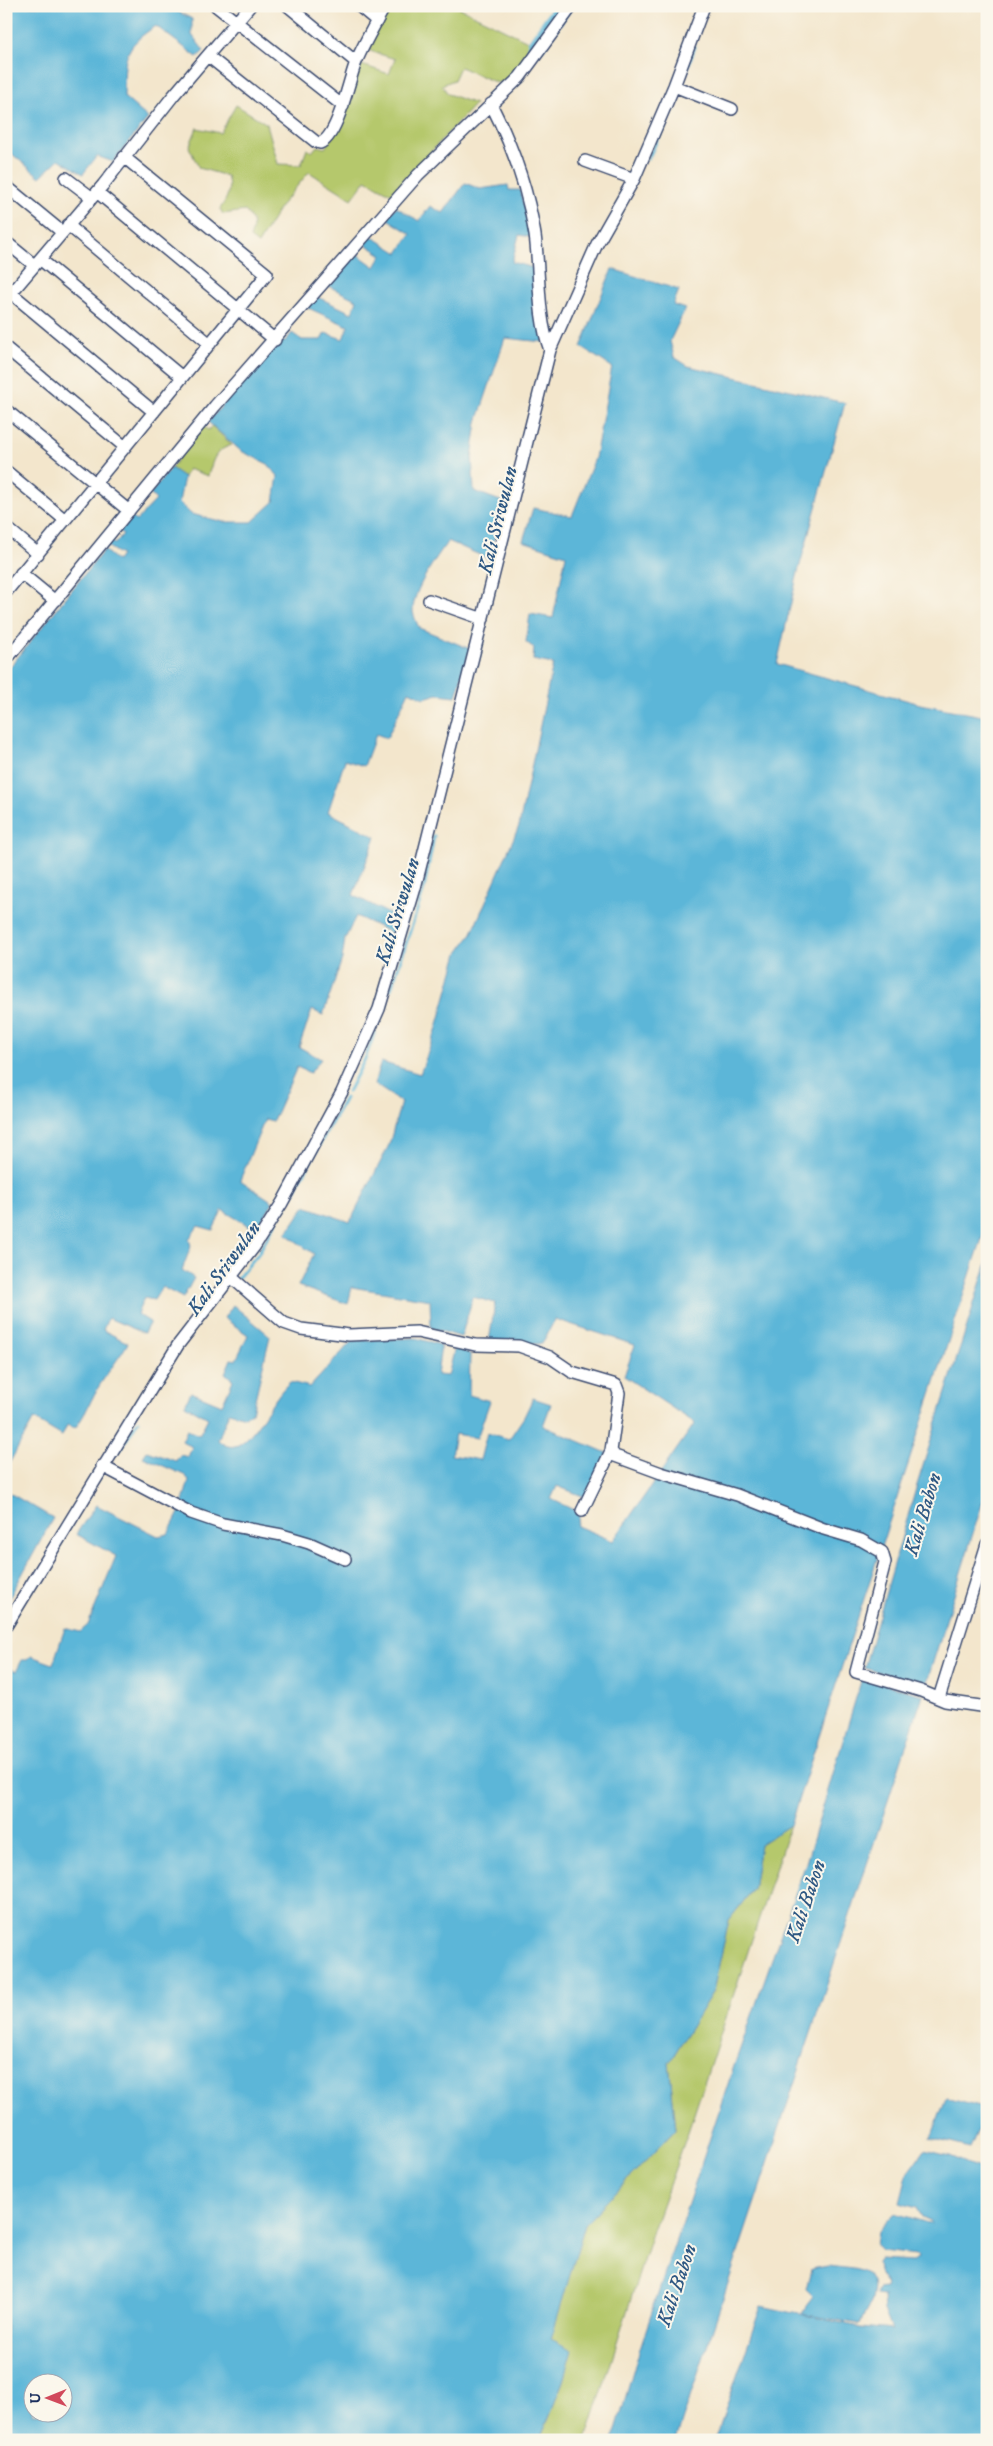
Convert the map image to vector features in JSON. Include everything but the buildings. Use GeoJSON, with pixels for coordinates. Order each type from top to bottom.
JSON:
{"type":"FeatureCollection","features":[{"type":"Feature","properties":{"kind":"street"},"geometry":{"type":"LineString","coordinates":[[216,6],[343,106]]}},
{"type":"Feature","properties":{"kind":"street"},"geometry":{"type":"LineString","coordinates":[[154,412],[8,297],[250,6]]}},
{"type":"Feature","properties":{"kind":"street"},"geometry":{"type":"LineString","coordinates":[[288,6],[356,62]]}},
{"type":"Feature","properties":{"kind":"street"},"geometry":{"type":"LineString","coordinates":[[359,6],[377,20]]}},
{"type":"Feature","properties":{"kind":"street"},"geometry":{"type":"LineString","coordinates":[[208,56],[316,142],[324,142],[343,106],[356,62],[385,6]]}},
{"type":"Feature","properties":{"kind":"street"},"geometry":{"type":"LineString","coordinates":[[6,660],[215,406],[275,340],[418,175],[520,77],[572,6]]}},
{"type":"Feature","properties":{"kind":"street"},"geometry":{"type":"LineString","coordinates":[[6,1626],[102,1466],[178,1345],[254,1247],[282,1203],[342,1092],[379,1009],[414,888],[550,350],[597,244],[634,179],[674,86],[704,6]]}},
{"type":"Feature","properties":{"kind":"street"},"geometry":{"type":"LineString","coordinates":[[674,86],[732,109]]}},
{"type":"Feature","properties":{"kind":"street"},"geometry":{"type":"LineString","coordinates":[[491,104],[505,134],[528,199],[535,235],[544,334],[550,350]]}},
{"type":"Feature","properties":{"kind":"street"},"geometry":{"type":"LineString","coordinates":[[8,586],[38,554],[267,274],[180,200],[124,157]]}},
{"type":"Feature","properties":{"kind":"street"},"geometry":{"type":"LineString","coordinates":[[585,161],[634,179]]}},
{"type":"Feature","properties":{"kind":"street"},"geometry":{"type":"LineString","coordinates":[[66,178],[94,195],[275,340]]}},
{"type":"Feature","properties":{"kind":"street"},"geometry":{"type":"LineString","coordinates":[[6,186],[65,228],[210,344]]}},
{"type":"Feature","properties":{"kind":"street"},"geometry":{"type":"LineString","coordinates":[[6,242],[37,262],[182,377]]}},
{"type":"Feature","properties":{"kind":"street"},"geometry":{"type":"LineString","coordinates":[[6,348],[125,447]]}},
{"type":"Feature","properties":{"kind":"street"},"geometry":{"type":"LineString","coordinates":[[6,410],[129,511]]}},
{"type":"Feature","properties":{"kind":"street"},"geometry":{"type":"LineString","coordinates":[[6,471],[65,520]]}},
{"type":"Feature","properties":{"kind":"street"},"geometry":{"type":"LineString","coordinates":[[6,527],[38,554]]}},
{"type":"Feature","properties":{"kind":"street"},"geometry":{"type":"LineString","coordinates":[[21,573],[55,601]]}},
{"type":"Feature","properties":{"kind":"street"},"geometry":{"type":"LineString","coordinates":[[429,600],[483,619]]}},
{"type":"Feature","properties":{"kind":"street"},"geometry":{"type":"LineString","coordinates":[[230,1276],[284,1323],[301,1329],[349,1335],[417,1332],[475,1345],[519,1346],[550,1357],[572,1372],[616,1385],[620,1393],[611,1451],[582,1511]]}},
{"type":"Feature","properties":{"kind":"street"},"geometry":{"type":"LineString","coordinates":[[611,1451],[615,1456],[661,1473],[737,1495],[824,1529],[861,1540],[882,1552],[885,1562],[856,1672],[945,1701],[987,1706]]}},
{"type":"Feature","properties":{"kind":"street"},"geometry":{"type":"LineString","coordinates":[[102,1466],[191,1514],[223,1524],[300,1541],[345,1559]]}},
{"type":"Feature","properties":{"kind":"street"},"geometry":{"type":"LineString","coordinates":[[939,1698],[987,1544]]}},
{"type":"Feature","properties":{"kind":"green space"},"geometry":{"type":"Polygon","coordinates":[[[387,6],[456,6],[536,45],[508,80],[497,83],[460,67],[454,80],[442,85],[448,94],[475,104],[392,194],[366,180],[352,199],[309,172],[282,204],[258,244],[250,238],[253,224],[245,211],[223,214],[220,209],[228,193],[227,176],[199,168],[189,147],[197,128],[220,133],[236,105],[267,124],[278,164],[301,165],[307,149],[312,152],[317,146],[325,148],[331,139],[359,64],[389,74],[395,59],[370,51],[363,45],[387,6]]]}},
{"type":"Feature","properties":{"kind":"green space"},"geometry":{"type":"Polygon","coordinates":[[[203,426],[208,430],[212,426],[232,445],[221,450],[215,456],[208,476],[188,469],[184,477],[171,468],[203,426]]]}},
{"type":"Feature","properties":{"kind":"green space"},"geometry":{"type":"Polygon","coordinates":[[[790,1825],[688,2132],[652,2233],[586,2440],[540,2440],[563,2381],[571,2351],[550,2339],[585,2224],[676,2129],[669,2063],[713,1991],[729,1920],[753,1889],[760,1844],[790,1825]]]}},
{"type":"Feature","properties":{"kind":"water"},"geometry":{"type":"Polygon","coordinates":[[[6,6],[167,6],[192,19],[192,35],[204,51],[197,57],[156,26],[145,34],[136,41],[127,56],[124,73],[124,97],[148,118],[113,162],[97,156],[83,174],[59,159],[40,177],[6,149],[6,6]]]}},
{"type":"Feature","properties":{"kind":"water"},"geometry":{"type":"Polygon","coordinates":[[[465,183],[480,189],[508,185],[509,190],[520,190],[531,237],[519,235],[512,262],[534,268],[544,342],[505,338],[477,422],[472,457],[474,491],[503,502],[489,559],[448,541],[437,556],[416,594],[413,612],[419,628],[470,649],[456,696],[438,694],[424,698],[409,691],[387,738],[376,734],[364,766],[345,760],[328,812],[376,837],[353,895],[399,919],[394,934],[356,916],[345,939],[342,959],[323,1015],[312,1010],[299,1047],[321,1059],[310,1073],[297,1067],[273,1121],[265,1119],[240,1180],[273,1202],[256,1230],[222,1210],[213,1230],[198,1226],[189,1239],[191,1246],[182,1270],[194,1278],[183,1298],[162,1287],[154,1300],[144,1298],[137,1314],[150,1322],[144,1333],[108,1318],[103,1330],[128,1343],[97,1389],[79,1423],[75,1428],[67,1425],[62,1436],[34,1419],[6,1469],[6,672],[104,550],[117,561],[121,555],[107,546],[111,541],[115,544],[123,534],[119,531],[131,517],[136,521],[156,500],[150,494],[171,468],[184,477],[179,502],[191,514],[224,522],[252,522],[274,502],[278,476],[268,464],[241,451],[208,422],[276,342],[285,342],[292,333],[302,340],[321,340],[325,333],[343,339],[348,326],[306,307],[315,296],[352,313],[357,300],[324,284],[353,251],[375,267],[382,255],[362,242],[368,234],[398,253],[411,234],[386,218],[396,207],[419,221],[430,206],[443,213],[465,183]]]}},
{"type":"Feature","properties":{"kind":"water"},"geometry":{"type":"Polygon","coordinates":[[[612,269],[679,290],[673,305],[685,309],[670,341],[674,357],[688,366],[845,403],[798,572],[777,664],[920,704],[987,717],[987,1223],[790,1825],[760,1844],[753,1889],[729,1920],[713,1991],[669,2063],[676,2129],[585,2224],[551,2339],[572,2350],[563,2381],[540,2440],[6,2440],[6,1759],[10,1751],[6,1749],[6,1666],[16,1672],[22,1660],[27,1660],[31,1656],[53,1664],[65,1628],[80,1632],[88,1625],[116,1556],[76,1534],[96,1505],[158,1536],[168,1534],[181,1509],[189,1480],[184,1475],[143,1457],[147,1451],[176,1461],[180,1455],[188,1457],[192,1447],[182,1441],[187,1430],[199,1435],[208,1418],[185,1405],[191,1392],[222,1405],[233,1380],[225,1373],[231,1359],[236,1360],[248,1335],[224,1318],[233,1305],[270,1336],[252,1412],[245,1417],[229,1412],[218,1440],[228,1446],[242,1443],[249,1437],[290,1382],[310,1387],[352,1341],[415,1338],[441,1345],[437,1375],[448,1376],[455,1347],[470,1354],[469,1395],[490,1401],[477,1438],[455,1434],[451,1455],[480,1460],[487,1433],[509,1439],[524,1417],[533,1398],[551,1404],[543,1426],[607,1453],[585,1497],[557,1486],[551,1499],[580,1513],[577,1526],[613,1541],[695,1423],[624,1376],[635,1345],[555,1319],[542,1344],[489,1342],[495,1303],[473,1297],[461,1337],[431,1328],[430,1300],[352,1287],[348,1304],[298,1286],[314,1254],[286,1234],[305,1206],[350,1222],[389,1145],[401,1102],[374,1084],[381,1062],[420,1074],[437,1028],[458,953],[471,935],[519,826],[553,664],[533,660],[534,648],[526,642],[530,614],[553,618],[566,555],[523,541],[533,508],[572,516],[595,458],[612,367],[581,347],[612,269]]]}},
{"type":"Feature","properties":{"kind":"water","name":"Kali Babon"},"geometry":{"type":"Polygon","coordinates":[[[987,1262],[987,1488],[926,1685],[864,1668],[917,1485],[987,1262]]]}},
{"type":"Feature","properties":{"kind":"water"},"geometry":{"type":"Polygon","coordinates":[[[6,1491],[53,1518],[6,1604],[6,1491]]]}},
{"type":"Feature","properties":{"kind":"water","name":"Kali Babon"},"geometry":{"type":"Polygon","coordinates":[[[862,1678],[923,1695],[676,2440],[613,2440],[641,2345],[734,2066],[806,1863],[862,1678]]]}},
{"type":"Feature","properties":{"kind":"water"},"geometry":{"type":"Polygon","coordinates":[[[946,2098],[987,2109],[970,2148],[931,2138],[946,2098]]]}},
{"type":"Feature","properties":{"kind":"water"},"geometry":{"type":"Polygon","coordinates":[[[924,2150],[950,2156],[987,2172],[987,2440],[715,2440],[761,2306],[861,2327],[892,2330],[884,2310],[883,2296],[876,2295],[878,2290],[885,2289],[886,2285],[878,2271],[877,2263],[880,2259],[912,2261],[918,2258],[917,2255],[881,2251],[876,2246],[878,2231],[895,2213],[931,2224],[931,2221],[922,2217],[917,2208],[900,2203],[908,2172],[924,2150]]]}},
{"type":"Feature","properties":{"kind":"water"},"geometry":{"type":"Polygon","coordinates":[[[828,2266],[856,2270],[870,2276],[874,2290],[871,2302],[860,2324],[801,2314],[814,2297],[806,2289],[811,2269],[828,2266]]]}},
{"type":"Feature","properties":{"kind":"waterway"},"geometry":{"type":"LineString","coordinates":[[536,45],[563,6]]}},
{"type":"Feature","properties":{"kind":"waterway","name":"Kali Sriwulan"},"geometry":{"type":"LineString","coordinates":[[686,72],[695,47]]}},
{"type":"Feature","properties":{"kind":"waterway","name":"Kali Sriwulan"},"geometry":{"type":"LineString","coordinates":[[648,159],[675,103]]}},
{"type":"Feature","properties":{"kind":"waterway","name":"Kali Sriwulan"},"geometry":{"type":"LineString","coordinates":[[600,250],[612,229]]}},
{"type":"Feature","properties":{"kind":"waterway","name":"Kali Sriwulan"},"geometry":{"type":"LineString","coordinates":[[391,989],[424,889],[434,836]]}},
{"type":"Feature","properties":{"kind":"waterway","name":"Kali Sriwulan"},"geometry":{"type":"LineString","coordinates":[[348,1092],[365,1059],[375,1032]]}},
{"type":"Feature","properties":{"kind":"waterway","name":"Kali Sriwulan"},"geometry":{"type":"LineString","coordinates":[[292,1196],[345,1098]]}},
{"type":"Feature","properties":{"kind":"waterway","name":"Kali Sriwulan"},"geometry":{"type":"LineString","coordinates":[[237,1279],[258,1254],[277,1221]]}},
{"type":"Feature","properties":{"kind":"waterway","name":"Kali Sriwulan"},"geometry":{"type":"LineString","coordinates":[[120,1450],[138,1421]]}}]}
